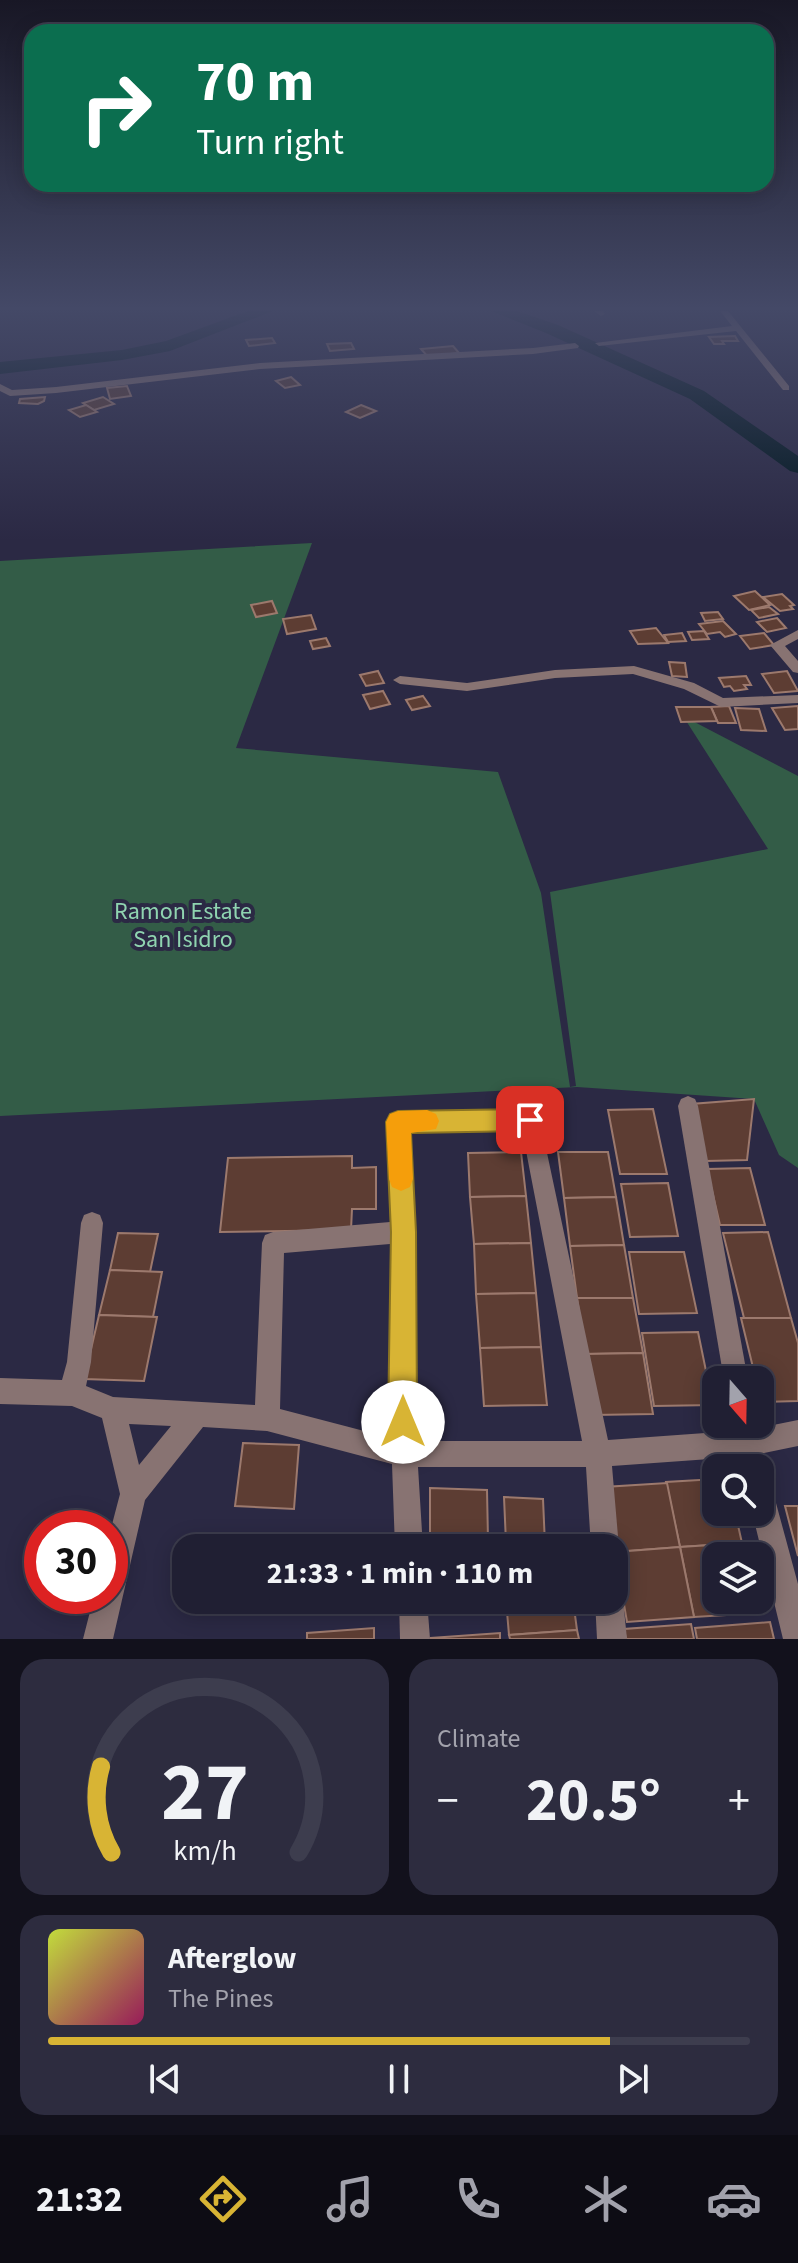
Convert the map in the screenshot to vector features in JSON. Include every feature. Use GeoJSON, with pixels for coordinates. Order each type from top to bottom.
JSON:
{"type":"FeatureCollection","features":[{"type":"Feature","properties":{"kind":"street"},"geometry":{"type":"LineString","coordinates":[[1,387],[10,393],[77,387]]}},
{"type":"Feature","properties":{"kind":"street"},"geometry":{"type":"LineString","coordinates":[[798,634],[777,645],[798,669]]}},
{"type":"Feature","properties":{"kind":"street"},"geometry":{"type":"LineString","coordinates":[[400,680],[467,687],[555,674],[634,670],[689,686],[721,703],[798,699]]}},
{"type":"Feature","properties":{"kind":"street"},"geometry":{"type":"LineString","coordinates":[[688,1106],[734,1366]]}},
{"type":"Feature","properties":{"kind":"street"},"geometry":{"type":"LineString","coordinates":[[408,1534],[403,1454],[404,1232],[398,1122],[530,1120],[598,1454],[604,1534]]}},
{"type":"Feature","properties":{"kind":"street"},"geometry":{"type":"LineString","coordinates":[[72,1393],[79,1362],[92,1223]]}},
{"type":"Feature","properties":{"kind":"street"},"geometry":{"type":"LineString","coordinates":[[267,1418],[273,1243],[404,1232]]}},
{"type":"Feature","properties":{"kind":"street"},"geometry":{"type":"LineString","coordinates":[[0,1391],[72,1393],[113,1410],[267,1418],[403,1454],[598,1454],[748,1445],[798,1433]]}},
{"type":"Feature","properties":{"kind":"street"},"geometry":{"type":"LineString","coordinates":[[113,1410],[133,1494]]}},
{"type":"Feature","properties":{"kind":"street"},"geometry":{"type":"LineString","coordinates":[[128,1515],[133,1494],[197,1414]]}},
{"type":"Feature","properties":{"kind":"street"},"geometry":{"type":"LineString","coordinates":[[769,1526],[798,1639]]}},
{"type":"Feature","properties":{"kind":"street"},"geometry":{"type":"LineString","coordinates":[[98,1639],[104,1614]]}},
{"type":"Feature","properties":{"kind":"street"},"geometry":{"type":"LineString","coordinates":[[414,1614],[415,1639]]}},
{"type":"Feature","properties":{"kind":"street"},"geometry":{"type":"LineString","coordinates":[[610,1614],[612,1639]]}},
{"type":"Feature","properties":{"kind":"green space","name":"Ramon Estate San Isidro"},"geometry":{"type":"Polygon","coordinates":[[[312,543],[236,748],[498,772],[541,893],[570,1087],[576,1086],[550,892],[768,849],[683,716],[798,776],[798,1168],[779,1155],[754,1099],[577,1087],[0,1116],[0,561],[312,543]]]}},
{"type":"Feature","properties":{"kind":"building"},"geometry":{"type":"Polygon","coordinates":[[[128,387],[131,396],[110,399],[107,388],[128,387]]]}},
{"type":"Feature","properties":{"kind":"building"},"geometry":{"type":"Polygon","coordinates":[[[45,397],[38,404],[19,403],[20,399],[45,397]]]}},
{"type":"Feature","properties":{"kind":"building"},"geometry":{"type":"Polygon","coordinates":[[[103,397],[114,404],[94,410],[83,403],[103,397]]]}},
{"type":"Feature","properties":{"kind":"building"},"geometry":{"type":"Polygon","coordinates":[[[86,405],[97,412],[80,417],[69,410],[86,405]]]}},
{"type":"Feature","properties":{"kind":"building"},"geometry":{"type":"Polygon","coordinates":[[[361,405],[376,411],[360,418],[346,412],[361,405]]]}},
{"type":"Feature","properties":{"kind":"building"},"geometry":{"type":"Polygon","coordinates":[[[755,591],[770,605],[749,610],[734,596],[755,591]]]}},
{"type":"Feature","properties":{"kind":"building"},"geometry":{"type":"Polygon","coordinates":[[[782,594],[794,605],[790,606],[793,609],[780,611],[763,597],[782,594]]]}},
{"type":"Feature","properties":{"kind":"building"},"geometry":{"type":"Polygon","coordinates":[[[272,601],[277,613],[256,617],[251,605],[272,601]]]}},
{"type":"Feature","properties":{"kind":"building"},"geometry":{"type":"Polygon","coordinates":[[[769,607],[778,614],[759,618],[751,610],[769,607]]]}},
{"type":"Feature","properties":{"kind":"building"},"geometry":{"type":"Polygon","coordinates":[[[718,612],[723,619],[705,621],[701,613],[718,612]]]}},
{"type":"Feature","properties":{"kind":"building"},"geometry":{"type":"Polygon","coordinates":[[[311,615],[316,629],[287,634],[283,619],[311,615]]]}},
{"type":"Feature","properties":{"kind":"building"},"geometry":{"type":"Polygon","coordinates":[[[777,618],[786,628],[767,632],[757,622],[777,618]]]}},
{"type":"Feature","properties":{"kind":"building"},"geometry":{"type":"Polygon","coordinates":[[[723,621],[736,634],[725,637],[720,632],[707,634],[699,624],[723,621]]]}},
{"type":"Feature","properties":{"kind":"building"},"geometry":{"type":"Polygon","coordinates":[[[656,628],[668,643],[638,644],[630,631],[656,628]]]}},
{"type":"Feature","properties":{"kind":"building"},"geometry":{"type":"Polygon","coordinates":[[[704,631],[709,639],[692,640],[688,632],[704,631]]]}},
{"type":"Feature","properties":{"kind":"building"},"geometry":{"type":"Polygon","coordinates":[[[682,633],[686,641],[668,642],[664,635],[682,633]]]}},
{"type":"Feature","properties":{"kind":"building"},"geometry":{"type":"Polygon","coordinates":[[[764,633],[774,645],[750,649],[740,636],[764,633]]]}},
{"type":"Feature","properties":{"kind":"building"},"geometry":{"type":"Polygon","coordinates":[[[326,638],[330,646],[313,649],[310,641],[326,638]]]}},
{"type":"Feature","properties":{"kind":"building"},"geometry":{"type":"Polygon","coordinates":[[[669,662],[685,663],[687,677],[672,676],[669,662]]]}},
{"type":"Feature","properties":{"kind":"building"},"geometry":{"type":"Polygon","coordinates":[[[378,671],[384,683],[366,686],[360,675],[378,671]]]}},
{"type":"Feature","properties":{"kind":"building"},"geometry":{"type":"Polygon","coordinates":[[[787,671],[798,691],[774,693],[762,674],[787,671]]]}},
{"type":"Feature","properties":{"kind":"building"},"geometry":{"type":"Polygon","coordinates":[[[746,676],[751,685],[744,685],[747,689],[734,691],[730,686],[724,687],[719,678],[746,676]]]}},
{"type":"Feature","properties":{"kind":"building"},"geometry":{"type":"Polygon","coordinates":[[[383,691],[390,704],[370,709],[363,695],[383,691]]]}},
{"type":"Feature","properties":{"kind":"building"},"geometry":{"type":"Polygon","coordinates":[[[423,696],[430,706],[412,710],[406,700],[423,696]]]}},
{"type":"Feature","properties":{"kind":"building"},"geometry":{"type":"Polygon","coordinates":[[[729,706],[736,723],[718,723],[711,707],[729,706]]]}},
{"type":"Feature","properties":{"kind":"building"},"geometry":{"type":"Polygon","coordinates":[[[798,706],[798,729],[785,730],[772,708],[798,706]]]}},
{"type":"Feature","properties":{"kind":"building"},"geometry":{"type":"Polygon","coordinates":[[[676,707],[711,707],[717,721],[681,722],[676,707]]]}},
{"type":"Feature","properties":{"kind":"building"},"geometry":{"type":"Polygon","coordinates":[[[735,708],[759,709],[766,731],[741,730],[735,708]]]}},
{"type":"Feature","properties":{"kind":"building"},"geometry":{"type":"Polygon","coordinates":[[[754,1099],[747,1160],[706,1161],[691,1104],[754,1099]]]}},
{"type":"Feature","properties":{"kind":"building"},"geometry":{"type":"Polygon","coordinates":[[[653,1109],[667,1174],[620,1174],[608,1110],[653,1109]]]}},
{"type":"Feature","properties":{"kind":"building"},"geometry":{"type":"Polygon","coordinates":[[[521,1152],[526,1196],[470,1197],[468,1153],[521,1152]]]}},
{"type":"Feature","properties":{"kind":"building"},"geometry":{"type":"Polygon","coordinates":[[[558,1152],[608,1152],[616,1197],[564,1198],[558,1152]]]}},
{"type":"Feature","properties":{"kind":"building"},"geometry":{"type":"Polygon","coordinates":[[[352,1156],[352,1168],[376,1167],[376,1209],[352,1209],[351,1230],[220,1232],[228,1158],[352,1156]]]}},
{"type":"Feature","properties":{"kind":"building"},"geometry":{"type":"Polygon","coordinates":[[[750,1168],[765,1225],[720,1225],[707,1169],[750,1168]]]}},
{"type":"Feature","properties":{"kind":"building"},"geometry":{"type":"Polygon","coordinates":[[[668,1183],[678,1236],[630,1237],[621,1184],[668,1183]]]}},
{"type":"Feature","properties":{"kind":"building"},"geometry":{"type":"Polygon","coordinates":[[[526,1196],[531,1243],[474,1244],[470,1197],[526,1196]]]}},
{"type":"Feature","properties":{"kind":"building"},"geometry":{"type":"Polygon","coordinates":[[[616,1197],[624,1245],[570,1246],[564,1198],[616,1197]]]}},
{"type":"Feature","properties":{"kind":"building"},"geometry":{"type":"Polygon","coordinates":[[[768,1232],[791,1318],[744,1318],[723,1233],[768,1232]]]}},
{"type":"Feature","properties":{"kind":"building"},"geometry":{"type":"Polygon","coordinates":[[[118,1233],[158,1234],[150,1272],[110,1270],[118,1233]]]}},
{"type":"Feature","properties":{"kind":"building"},"geometry":{"type":"Polygon","coordinates":[[[531,1243],[536,1293],[476,1294],[474,1244],[531,1243]]]}},
{"type":"Feature","properties":{"kind":"building"},"geometry":{"type":"Polygon","coordinates":[[[624,1245],[633,1298],[577,1298],[570,1246],[624,1245]]]}},
{"type":"Feature","properties":{"kind":"building"},"geometry":{"type":"Polygon","coordinates":[[[629,1252],[684,1252],[697,1313],[639,1314],[629,1252]]]}},
{"type":"Feature","properties":{"kind":"building"},"geometry":{"type":"Polygon","coordinates":[[[110,1270],[162,1272],[153,1317],[99,1315],[110,1270]]]}},
{"type":"Feature","properties":{"kind":"building"},"geometry":{"type":"Polygon","coordinates":[[[536,1293],[541,1347],[480,1348],[476,1294],[536,1293]]]}},
{"type":"Feature","properties":{"kind":"building"},"geometry":{"type":"Polygon","coordinates":[[[577,1298],[633,1298],[643,1353],[585,1354],[577,1298]]]}},
{"type":"Feature","properties":{"kind":"building"},"geometry":{"type":"Polygon","coordinates":[[[99,1315],[157,1317],[144,1381],[84,1379],[99,1315]]]}},
{"type":"Feature","properties":{"kind":"building"},"geometry":{"type":"Polygon","coordinates":[[[741,1318],[791,1318],[798,1343],[798,1401],[774,1402],[774,1366],[753,1366],[741,1318]]]}},
{"type":"Feature","properties":{"kind":"building"},"geometry":{"type":"Polygon","coordinates":[[[698,1332],[705,1366],[702,1366],[702,1405],[654,1406],[642,1333],[698,1332]]]}},
{"type":"Feature","properties":{"kind":"building"},"geometry":{"type":"Polygon","coordinates":[[[541,1347],[547,1405],[484,1406],[480,1348],[541,1347]]]}},
{"type":"Feature","properties":{"kind":"building"},"geometry":{"type":"Polygon","coordinates":[[[643,1353],[653,1414],[593,1415],[585,1354],[643,1353]]]}},
{"type":"Feature","properties":{"kind":"building"},"geometry":{"type":"Polygon","coordinates":[[[243,1443],[299,1445],[294,1509],[235,1506],[243,1443]]]}},
{"type":"Feature","properties":{"kind":"building"},"geometry":{"type":"Polygon","coordinates":[[[702,1480],[702,1526],[738,1526],[742,1542],[702,1542],[702,1546],[680,1547],[666,1482],[702,1480]]]}},
{"type":"Feature","properties":{"kind":"building"},"geometry":{"type":"Polygon","coordinates":[[[667,1483],[680,1547],[628,1551],[628,1534],[612,1534],[604,1487],[667,1483]]]}},
{"type":"Feature","properties":{"kind":"building"},"geometry":{"type":"Polygon","coordinates":[[[430,1488],[487,1490],[488,1534],[430,1534],[430,1488]]]}},
{"type":"Feature","properties":{"kind":"building"},"geometry":{"type":"Polygon","coordinates":[[[504,1497],[543,1499],[545,1534],[506,1534],[504,1497]]]}},
{"type":"Feature","properties":{"kind":"building"},"geometry":{"type":"Polygon","coordinates":[[[785,1506],[798,1506],[798,1556],[785,1506]]]}},
{"type":"Feature","properties":{"kind":"building"},"geometry":{"type":"Polygon","coordinates":[[[702,1546],[702,1614],[743,1614],[694,1617],[680,1547],[702,1546]]]}},
{"type":"Feature","properties":{"kind":"building"},"geometry":{"type":"Polygon","coordinates":[[[680,1547],[694,1617],[627,1622],[628,1551],[680,1547]]]}},
{"type":"Feature","properties":{"kind":"building"},"geometry":{"type":"Polygon","coordinates":[[[507,1614],[575,1614],[577,1630],[509,1635],[507,1614]]]}},
{"type":"Feature","properties":{"kind":"building"},"geometry":{"type":"Polygon","coordinates":[[[770,1622],[774,1639],[697,1639],[695,1628],[770,1622]]]}},
{"type":"Feature","properties":{"kind":"building"},"geometry":{"type":"Polygon","coordinates":[[[691,1624],[694,1639],[626,1639],[624,1629],[691,1624]]]}},
{"type":"Feature","properties":{"kind":"building"},"geometry":{"type":"Polygon","coordinates":[[[374,1628],[374,1639],[307,1639],[307,1633],[374,1628]]]}},
{"type":"Feature","properties":{"kind":"building"},"geometry":{"type":"Polygon","coordinates":[[[577,1630],[579,1639],[510,1639],[509,1635],[577,1630]]]}},
{"type":"Feature","properties":{"kind":"building"},"geometry":{"type":"Polygon","coordinates":[[[500,1633],[500,1639],[431,1639],[431,1638],[500,1633]]]}},
{"type":"Feature","properties":{"kind":"waterway"},"geometry":{"type":"LineString","coordinates":[[680,387],[697,395],[798,466]]}},
{"type":"Feature","properties":{"kind":"slow traffic"},"geometry":{"type":"LineString","coordinates":[[401,1179],[398,1122],[427,1121]]}},
{"type":"Feature","properties":{"kind":"route"},"geometry":{"type":"LineString","coordinates":[[403,1422],[404,1232],[398,1122],[530,1120]]}}]}
